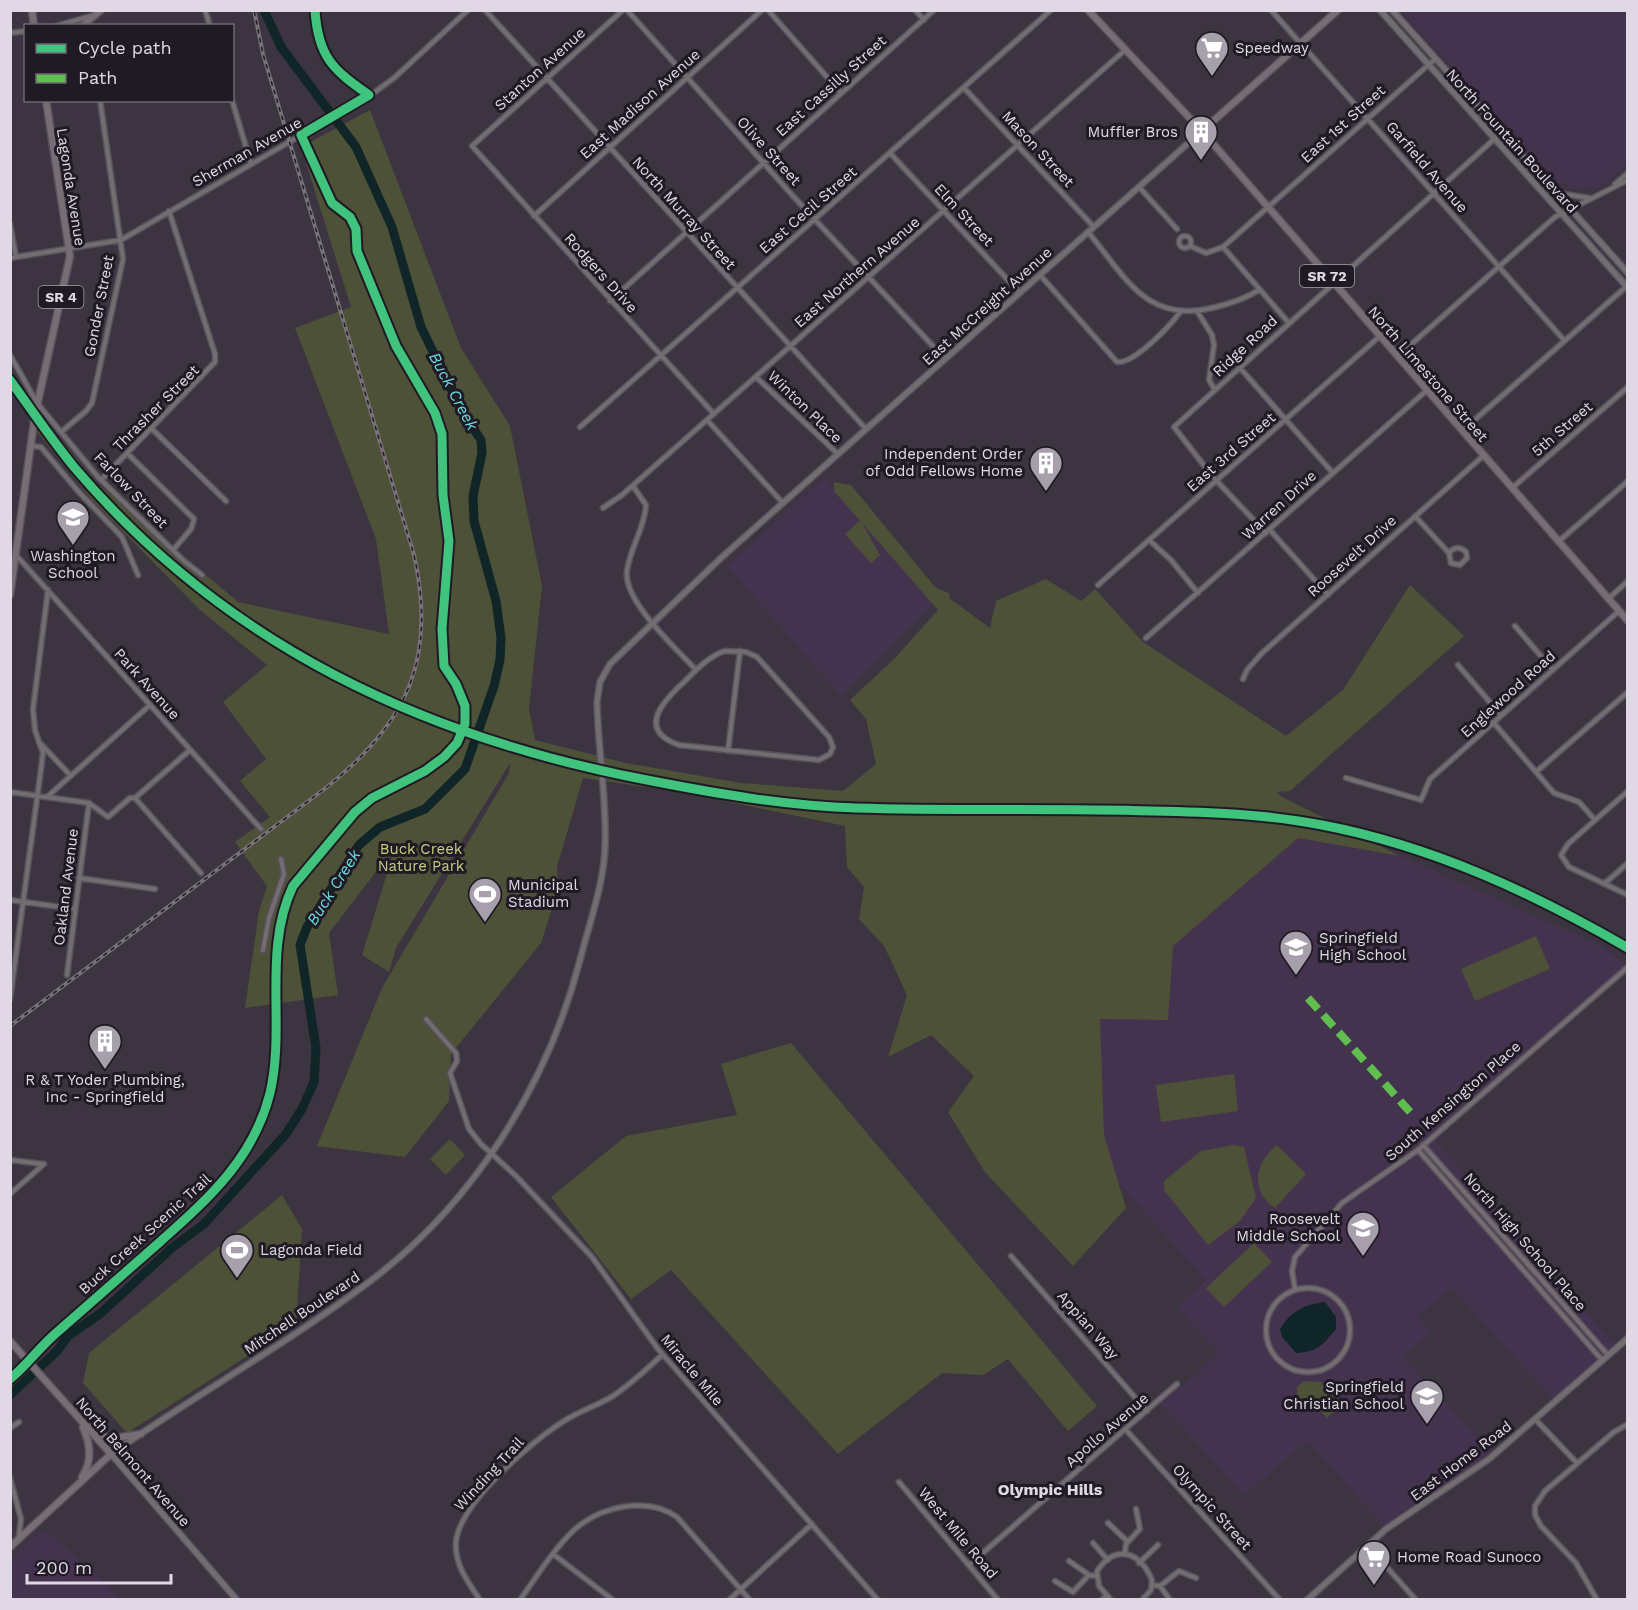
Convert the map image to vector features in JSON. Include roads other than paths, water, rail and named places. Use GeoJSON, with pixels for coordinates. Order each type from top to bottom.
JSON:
{"type":"FeatureCollection","features":[{"type":"Feature","properties":{"kind":"main road","name":"North Limestone Street"},"geometry":{"type":"LineString","coordinates":[[1088,10],[1202,131],[1628,621]]}},
{"type":"Feature","properties":{"kind":"main road","name":"East McCreight Avenue"},"geometry":{"type":"LineString","coordinates":[[1202,131],[1338,10]]}},
{"type":"Feature","properties":{"kind":"main road"},"geometry":{"type":"LineString","coordinates":[[85,24],[100,11]]}},
{"type":"Feature","properties":{"kind":"main road","name":"Lagonda Avenue"},"geometry":{"type":"LineString","coordinates":[[10,595],[37,403],[69,264],[69,249],[46,102]]}},
{"type":"Feature","properties":{"kind":"main road","name":"North Belmont Avenue"},"geometry":{"type":"LineString","coordinates":[[10,1341],[111,1454]]}},
{"type":"Feature","properties":{"kind":"main road"},"geometry":{"type":"LineString","coordinates":[[80,1420],[109,1439],[141,1434]]}},
{"type":"Feature","properties":{"kind":"main road"},"geometry":{"type":"LineString","coordinates":[[78,1482],[86,1470],[90,1455],[88,1440],[80,1420]]}},
{"type":"Feature","properties":{"kind":"main road","name":"Mitchell Boulevard"},"geometry":{"type":"LineString","coordinates":[[19,1536],[111,1454]]}},
{"type":"Feature","properties":{"kind":"main road"},"geometry":{"type":"LineString","coordinates":[[10,1546],[19,1536]]}},
{"type":"Feature","properties":{"kind":"street","name":"Sherman Avenue"},"geometry":{"type":"LineString","coordinates":[[13,258],[120,240],[363,99],[394,78],[468,10]]}},
{"type":"Feature","properties":{"kind":"street","name":"North Murray Street"},"geometry":{"type":"LineString","coordinates":[[485,10],[736,289],[866,429]]}},
{"type":"Feature","properties":{"kind":"street","name":"Stanton Avenue"},"geometry":{"type":"LineString","coordinates":[[472,146],[625,10]]}},
{"type":"Feature","properties":{"kind":"street","name":"Olive Street"},"geometry":{"type":"LineString","coordinates":[[625,10],[945,359]]}},
{"type":"Feature","properties":{"kind":"street","name":"East Madison Avenue"},"geometry":{"type":"LineString","coordinates":[[534,216],[762,10]]}},
{"type":"Feature","properties":{"kind":"street"},"geometry":{"type":"LineString","coordinates":[[768,10],[841,93]]}},
{"type":"Feature","properties":{"kind":"street"},"geometry":{"type":"LineString","coordinates":[[915,10],[924,20]]}},
{"type":"Feature","properties":{"kind":"street","name":"East Cassilly Street"},"geometry":{"type":"LineString","coordinates":[[610,301],[934,10]]}},
{"type":"Feature","properties":{"kind":"street","name":"East Cecil Street"},"geometry":{"type":"LineString","coordinates":[[580,426],[1051,10]]}},
{"type":"Feature","properties":{"kind":"street","name":"Garfield Avenue"},"geometry":{"type":"LineString","coordinates":[[1271,10],[1564,340]]}},
{"type":"Feature","properties":{"kind":"street","name":"North Fountain Boulevard"},"geometry":{"type":"LineString","coordinates":[[1380,10],[1627,287]]}},
{"type":"Feature","properties":{"kind":"street","name":"North Fountain Boulevard"},"geometry":{"type":"LineString","coordinates":[[1392,10],[1628,273]]}},
{"type":"Feature","properties":{"kind":"street"},"geometry":{"type":"LineString","coordinates":[[64,24],[86,18],[100,11]]}},
{"type":"Feature","properties":{"kind":"street","name":"East Northern Avenue"},"geometry":{"type":"LineString","coordinates":[[603,508],[633,486],[1125,50]]}},
{"type":"Feature","properties":{"kind":"street","name":"East 1st Street"},"geometry":{"type":"LineString","coordinates":[[1223,247],[1436,59]]}},
{"type":"Feature","properties":{"kind":"street","name":"Mason Street"},"geometry":{"type":"LineString","coordinates":[[964,88],[1094,227]]}},
{"type":"Feature","properties":{"kind":"street","name":"Gonder Street"},"geometry":{"type":"LineString","coordinates":[[61,432],[92,403],[122,266],[100,102]]}},
{"type":"Feature","properties":{"kind":"street"},"geometry":{"type":"LineString","coordinates":[[233,102],[250,164]]}},
{"type":"Feature","properties":{"kind":"street","name":"East McCreight Avenue"},"geometry":{"type":"LineString","coordinates":[[653,622],[783,503],[1202,131]]}},
{"type":"Feature","properties":{"kind":"street","name":"Ridge Road"},"geometry":{"type":"LineString","coordinates":[[1216,481],[1174,427],[1288,322],[1501,133]]}},
{"type":"Feature","properties":{"kind":"street","name":"Rodgers Drive"},"geometry":{"type":"LineString","coordinates":[[472,146],[714,414]]}},
{"type":"Feature","properties":{"kind":"street","name":"Elm Street"},"geometry":{"type":"LineString","coordinates":[[890,153],[1020,293]]}},
{"type":"Feature","properties":{"kind":"street"},"geometry":{"type":"LineString","coordinates":[[1608,190],[1628,173]]}},
{"type":"Feature","properties":{"kind":"street"},"geometry":{"type":"LineString","coordinates":[[1398,356],[1498,266],[1562,213],[1628,180]]}},
{"type":"Feature","properties":{"kind":"street"},"geometry":{"type":"LineString","coordinates":[[1139,187],[1177,229]]}},
{"type":"Feature","properties":{"kind":"street"},"geometry":{"type":"LineString","coordinates":[[1554,191],[1573,197],[1593,197]]}},
{"type":"Feature","properties":{"kind":"street","name":"Thrasher Street"},"geometry":{"type":"LineString","coordinates":[[101,480],[212,368],[216,359],[170,211]]}},
{"type":"Feature","properties":{"kind":"street"},"geometry":{"type":"LineString","coordinates":[[10,224],[13,258]]}},
{"type":"Feature","properties":{"kind":"street"},"geometry":{"type":"LineString","coordinates":[[1088,232],[1148,301],[1161,308],[1180,312],[1197,311],[1229,304],[1259,290]]}},
{"type":"Feature","properties":{"kind":"street"},"geometry":{"type":"LineString","coordinates":[[1190,246],[1206,253],[1223,247],[1288,322]]}},
{"type":"Feature","properties":{"kind":"street"},"geometry":{"type":"LineString","coordinates":[[1040,275],[1117,362],[1130,360],[1180,312]]}},
{"type":"Feature","properties":{"kind":"street"},"geometry":{"type":"LineString","coordinates":[[1462,431],[1627,287]]}},
{"type":"Feature","properties":{"kind":"street"},"geometry":{"type":"LineString","coordinates":[[1197,311],[1214,340],[1215,352],[1209,376],[1215,390]]}},
{"type":"Feature","properties":{"kind":"street","name":"East 3rd Street"},"geometry":{"type":"LineString","coordinates":[[1098,585],[1380,336]]}},
{"type":"Feature","properties":{"kind":"street","name":"Farlow Street"},"geometry":{"type":"LineString","coordinates":[[10,355],[37,403],[101,480],[202,575]]}},
{"type":"Feature","properties":{"kind":"street"},"geometry":{"type":"LineString","coordinates":[[1240,368],[1333,473]]}},
{"type":"Feature","properties":{"kind":"street","name":"Winton Place"},"geometry":{"type":"LineString","coordinates":[[756,376],[838,454]]}},
{"type":"Feature","properties":{"kind":"street","name":"5th Street"},"geometry":{"type":"LineString","coordinates":[[1512,488],[1628,387]]}},
{"type":"Feature","properties":{"kind":"street","name":"Warren Drive"},"geometry":{"type":"LineString","coordinates":[[1146,638],[1426,391]]}},
{"type":"Feature","properties":{"kind":"street"},"geometry":{"type":"LineString","coordinates":[[707,420],[783,503]]}},
{"type":"Feature","properties":{"kind":"street"},"geometry":{"type":"LineString","coordinates":[[152,429],[226,501]]}},
{"type":"Feature","properties":{"kind":"street"},"geometry":{"type":"LineString","coordinates":[[31,446],[41,447],[77,490],[122,537],[138,574]]}},
{"type":"Feature","properties":{"kind":"street"},"geometry":{"type":"LineString","coordinates":[[128,454],[194,519],[191,529],[173,550]]}},
{"type":"Feature","properties":{"kind":"street","name":"Roosevelt Drive"},"geometry":{"type":"LineString","coordinates":[[1243,679],[1247,670],[1262,653],[1483,456]]}},
{"type":"Feature","properties":{"kind":"street"},"geometry":{"type":"LineString","coordinates":[[1216,481],[1268,531],[1328,595]]}},
{"type":"Feature","properties":{"kind":"street"},"geometry":{"type":"LineString","coordinates":[[1558,542],[1628,481]]}},
{"type":"Feature","properties":{"kind":"street"},"geometry":{"type":"LineString","coordinates":[[633,486],[646,505],[627,579],[634,600],[696,670]]}},
{"type":"Feature","properties":{"kind":"street"},"geometry":{"type":"LineString","coordinates":[[1415,516],[1449,553],[1449,560],[1453,564],[1460,565],[1467,558],[1466,552],[1460,548],[1454,548],[1449,553]]}},
{"type":"Feature","properties":{"kind":"street"},"geometry":{"type":"LineString","coordinates":[[1149,540],[1171,560],[1198,593]]}},
{"type":"Feature","properties":{"kind":"street","name":"Park Avenue"},"geometry":{"type":"LineString","coordinates":[[16,554],[261,829]]}},
{"type":"Feature","properties":{"kind":"street"},"geometry":{"type":"LineString","coordinates":[[1608,599],[1628,582]]}},
{"type":"Feature","properties":{"kind":"street"},"geometry":{"type":"LineString","coordinates":[[10,999],[43,752],[34,729],[33,709],[48,590]]}},
{"type":"Feature","properties":{"kind":"street","name":"Englewood Road"},"geometry":{"type":"LineString","coordinates":[[1346,778],[1421,800],[1430,779],[1619,611]]}},
{"type":"Feature","properties":{"kind":"street","name":"Mitchell Boulevard"},"geometry":{"type":"LineString","coordinates":[[111,1454],[379,1274],[443,1213],[490,1155],[521,1107],[557,1030],[573,986],[600,875],[605,846],[597,723],[600,682],[617,654],[653,622]]}},
{"type":"Feature","properties":{"kind":"street"},"geometry":{"type":"LineString","coordinates":[[1515,626],[1553,670]]}},
{"type":"Feature","properties":{"kind":"street"},"geometry":{"type":"LineString","coordinates":[[728,751],[740,651]]}},
{"type":"Feature","properties":{"kind":"street"},"geometry":{"type":"LineString","coordinates":[[740,651],[752,654],[762,661],[829,737],[833,747],[831,752],[827,757],[819,760],[679,745],[667,740],[659,730],[656,721],[662,702],[696,670],[720,652],[740,651]]}},
{"type":"Feature","properties":{"kind":"street"},"geometry":{"type":"LineString","coordinates":[[1458,665],[1501,715]]}},
{"type":"Feature","properties":{"kind":"street"},"geometry":{"type":"LineString","coordinates":[[1536,772],[1628,692]]}},
{"type":"Feature","properties":{"kind":"street"},"geometry":{"type":"LineString","coordinates":[[47,797],[150,705]]}},
{"type":"Feature","properties":{"kind":"street"},"geometry":{"type":"LineString","coordinates":[[1493,722],[1554,793],[1579,802],[1595,820]]}},
{"type":"Feature","properties":{"kind":"street"},"geometry":{"type":"LineString","coordinates":[[39,742],[71,776]]}},
{"type":"Feature","properties":{"kind":"street"},"geometry":{"type":"LineString","coordinates":[[10,792],[89,802],[108,817],[130,798],[135,798],[189,750]]}},
{"type":"Feature","properties":{"kind":"street"},"geometry":{"type":"LineString","coordinates":[[1628,791],[1568,844],[1561,855],[1569,867],[1628,895]]}},
{"type":"Feature","properties":{"kind":"street"},"geometry":{"type":"LineString","coordinates":[[135,798],[201,873]]}},
{"type":"Feature","properties":{"kind":"street","name":"Oakland Avenue"},"geometry":{"type":"LineString","coordinates":[[67,975],[89,802]]}},
{"type":"Feature","properties":{"kind":"street"},"geometry":{"type":"LineString","coordinates":[[263,950],[269,918],[284,874],[281,859]]}},
{"type":"Feature","properties":{"kind":"street"},"geometry":{"type":"LineString","coordinates":[[1604,884],[1628,863]]}},
{"type":"Feature","properties":{"kind":"street"},"geometry":{"type":"LineString","coordinates":[[79,879],[155,889]]}},
{"type":"Feature","properties":{"kind":"street"},"geometry":{"type":"LineString","coordinates":[[10,900],[75,909]]}},
{"type":"Feature","properties":{"kind":"street","name":"South Kensington Place"},"geometry":{"type":"LineString","coordinates":[[1295,1290],[1292,1271],[1295,1257],[1342,1203],[1418,1150],[1628,967]]}},
{"type":"Feature","properties":{"kind":"street"},"geometry":{"type":"LineString","coordinates":[[426,1019],[456,1053],[457,1061],[450,1073],[469,1129],[490,1155]]}},
{"type":"Feature","properties":{"kind":"street","name":"North High School Place"},"geometry":{"type":"LineString","coordinates":[[1424,1145],[1608,1355]]}},
{"type":"Feature","properties":{"kind":"street","name":"North High School Place"},"geometry":{"type":"LineString","coordinates":[[1418,1150],[1602,1360]]}},
{"type":"Feature","properties":{"kind":"street","name":"Miracle Mile"},"geometry":{"type":"LineString","coordinates":[[490,1155],[499,1160],[517,1177],[592,1257],[662,1355],[878,1599]]}},
{"type":"Feature","properties":{"kind":"street"},"geometry":{"type":"LineString","coordinates":[[10,1160],[44,1164],[10,1194]]}},
{"type":"Feature","properties":{"kind":"street","name":"Appian Way"},"geometry":{"type":"LineString","coordinates":[[1011,1256],[1147,1411]]}},
{"type":"Feature","properties":{"kind":"street"},"geometry":{"type":"LineString","coordinates":[[1316,1289],[1336,1298],[1345,1309],[1350,1323],[1350,1337],[1345,1350],[1335,1362],[1323,1369],[1308,1372],[1294,1369],[1281,1362],[1269,1343],[1267,1321],[1273,1307],[1282,1296],[1295,1290],[1316,1289]]}},
{"type":"Feature","properties":{"kind":"street","name":"East Home Road"},"geometry":{"type":"LineString","coordinates":[[1307,1599],[1396,1522],[1489,1459],[1628,1338]]}},
{"type":"Feature","properties":{"kind":"street","name":"Winding Trail"},"geometry":{"type":"LineString","coordinates":[[480,1599],[462,1572],[457,1558],[458,1531],[466,1513],[512,1462],[539,1438],[566,1419],[612,1396],[662,1355]]}},
{"type":"Feature","properties":{"kind":"street","name":"Apollo Avenue"},"geometry":{"type":"LineString","coordinates":[[970,1564],[1177,1384]]}},
{"type":"Feature","properties":{"kind":"street"},"geometry":{"type":"LineString","coordinates":[[1535,1419],[1577,1463]]}},
{"type":"Feature","properties":{"kind":"street"},"geometry":{"type":"LineString","coordinates":[[10,1428],[19,1422]]}},
{"type":"Feature","properties":{"kind":"street"},"geometry":{"type":"LineString","coordinates":[[1597,1599],[1576,1563],[1541,1526],[1535,1515],[1535,1506],[1539,1497],[1577,1463],[1628,1424]]}},
{"type":"Feature","properties":{"kind":"street","name":"Olympic Street"},"geometry":{"type":"LineString","coordinates":[[1126,1430],[1280,1599]]}},
{"type":"Feature","properties":{"kind":"street","name":"North Belmont Avenue"},"geometry":{"type":"LineString","coordinates":[[111,1454],[237,1599]]}},
{"type":"Feature","properties":{"kind":"street"},"geometry":{"type":"LineString","coordinates":[[10,1478],[21,1519],[19,1536]]}},
{"type":"Feature","properties":{"kind":"street","name":"West Mile Road"},"geometry":{"type":"LineString","coordinates":[[899,1482],[998,1599]]}},
{"type":"Feature","properties":{"kind":"street"},"geometry":{"type":"LineString","coordinates":[[520,1599],[553,1554],[578,1527],[592,1518],[632,1505],[655,1506],[670,1512],[682,1522],[750,1599]]}},
{"type":"Feature","properties":{"kind":"street"},"geometry":{"type":"LineString","coordinates":[[1125,1552],[1128,1542],[1140,1529],[1136,1509]]}},
{"type":"Feature","properties":{"kind":"street"},"geometry":{"type":"LineString","coordinates":[[1108,1523],[1128,1542]]}},
{"type":"Feature","properties":{"kind":"street"},"geometry":{"type":"LineString","coordinates":[[729,1599],[812,1524]]}},
{"type":"Feature","properties":{"kind":"street"},"geometry":{"type":"LineString","coordinates":[[1093,1543],[1108,1560]]}},
{"type":"Feature","properties":{"kind":"street"},"geometry":{"type":"LineString","coordinates":[[1139,1563],[1158,1545]]}},
{"type":"Feature","properties":{"kind":"street"},"geometry":{"type":"LineString","coordinates":[[1368,1546],[1416,1599]]}},
{"type":"Feature","properties":{"kind":"street"},"geometry":{"type":"LineString","coordinates":[[1111,1599],[1099,1586],[1096,1576],[1100,1567],[1113,1555],[1125,1552]]}},
{"type":"Feature","properties":{"kind":"street"},"geometry":{"type":"LineString","coordinates":[[1125,1552],[1150,1575],[1152,1585],[1142,1599]]}},
{"type":"Feature","properties":{"kind":"street"},"geometry":{"type":"LineString","coordinates":[[553,1554],[613,1599]]}},
{"type":"Feature","properties":{"kind":"street"},"geometry":{"type":"LineString","coordinates":[[1069,1561],[1089,1575],[1096,1576]]}},
{"type":"Feature","properties":{"kind":"street"},"geometry":{"type":"LineString","coordinates":[[1160,1586],[1179,1571],[1196,1578]]}},
{"type":"Feature","properties":{"kind":"street"},"geometry":{"type":"LineString","coordinates":[[1055,1581],[1073,1592],[1089,1575]]}},
{"type":"Feature","properties":{"kind":"street"},"geometry":{"type":"LineString","coordinates":[[1152,1585],[1160,1586],[1170,1599]]}},
{"type":"Feature","properties":{"kind":"street"},"geometry":{"type":"LineString","coordinates":[[1101,1599],[1107,1595]]}},
{"type":"Feature","properties":{"kind":"waterway","name":"Buck Creek"},"geometry":{"type":"LineString","coordinates":[[10,1395],[57,1351],[68,1336],[101,1313],[173,1247],[204,1224],[286,1134],[302,1109],[314,1082],[316,1048],[300,945],[307,927],[359,845],[380,827],[425,809],[465,769],[494,686],[500,660],[501,638],[496,601],[474,521],[473,496],[482,453],[481,440],[464,415],[421,327],[392,227],[356,147],[281,47],[264,10]]}},
{"type":"Feature","properties":{"kind":"railway"},"geometry":{"type":"LineString","coordinates":[[10,1026],[327,787],[355,763],[378,738],[396,712],[410,685],[418,657],[422,626],[420,592],[414,555],[263,54],[254,10]]}},
{"type":"Feature","properties":{"kind":"place","name":"Speedway"},"geometry":{"type":"Point","coordinates":[1212,77]}},
{"type":"Feature","properties":{"kind":"place","name":"Muffler Bros"},"geometry":{"type":"Point","coordinates":[1201,161]}},
{"type":"Feature","properties":{"kind":"place","name":"Independent Order of Odd Fellows Home"},"geometry":{"type":"Point","coordinates":[1046,492]}},
{"type":"Feature","properties":{"kind":"place","name":"Washington School"},"geometry":{"type":"Point","coordinates":[73,546]}},
{"type":"Feature","properties":{"kind":"place","name":"Municipal Stadium"},"geometry":{"type":"Point","coordinates":[485,923]}},
{"type":"Feature","properties":{"kind":"place","name":"Springfield High School"},"geometry":{"type":"Point","coordinates":[1296,976]}},
{"type":"Feature","properties":{"kind":"place","name":"R & T Yoder Plumbing, Inc - Springfield"},"geometry":{"type":"Point","coordinates":[105,1070]}},
{"type":"Feature","properties":{"kind":"place","name":"Roosevelt Middle School"},"geometry":{"type":"Point","coordinates":[1363,1257]}},
{"type":"Feature","properties":{"kind":"place","name":"Lagonda Field"},"geometry":{"type":"Point","coordinates":[237,1279]}},
{"type":"Feature","properties":{"kind":"place","name":"Springfield Christian School"},"geometry":{"type":"Point","coordinates":[1427,1425]}},
{"type":"Feature","properties":{"kind":"place","name":"Home Road Sunoco"},"geometry":{"type":"Point","coordinates":[1374,1586]}},
{"type":"Feature","properties":{"kind":"district","name":"Olympic Hills"},"geometry":{"type":"Point","coordinates":[1050,1489]}},
{"type":"Feature","properties":{"kind":"park label","name":"Buck Creek Nature Park"},"geometry":{"type":"Point","coordinates":[421,858]}}]}
